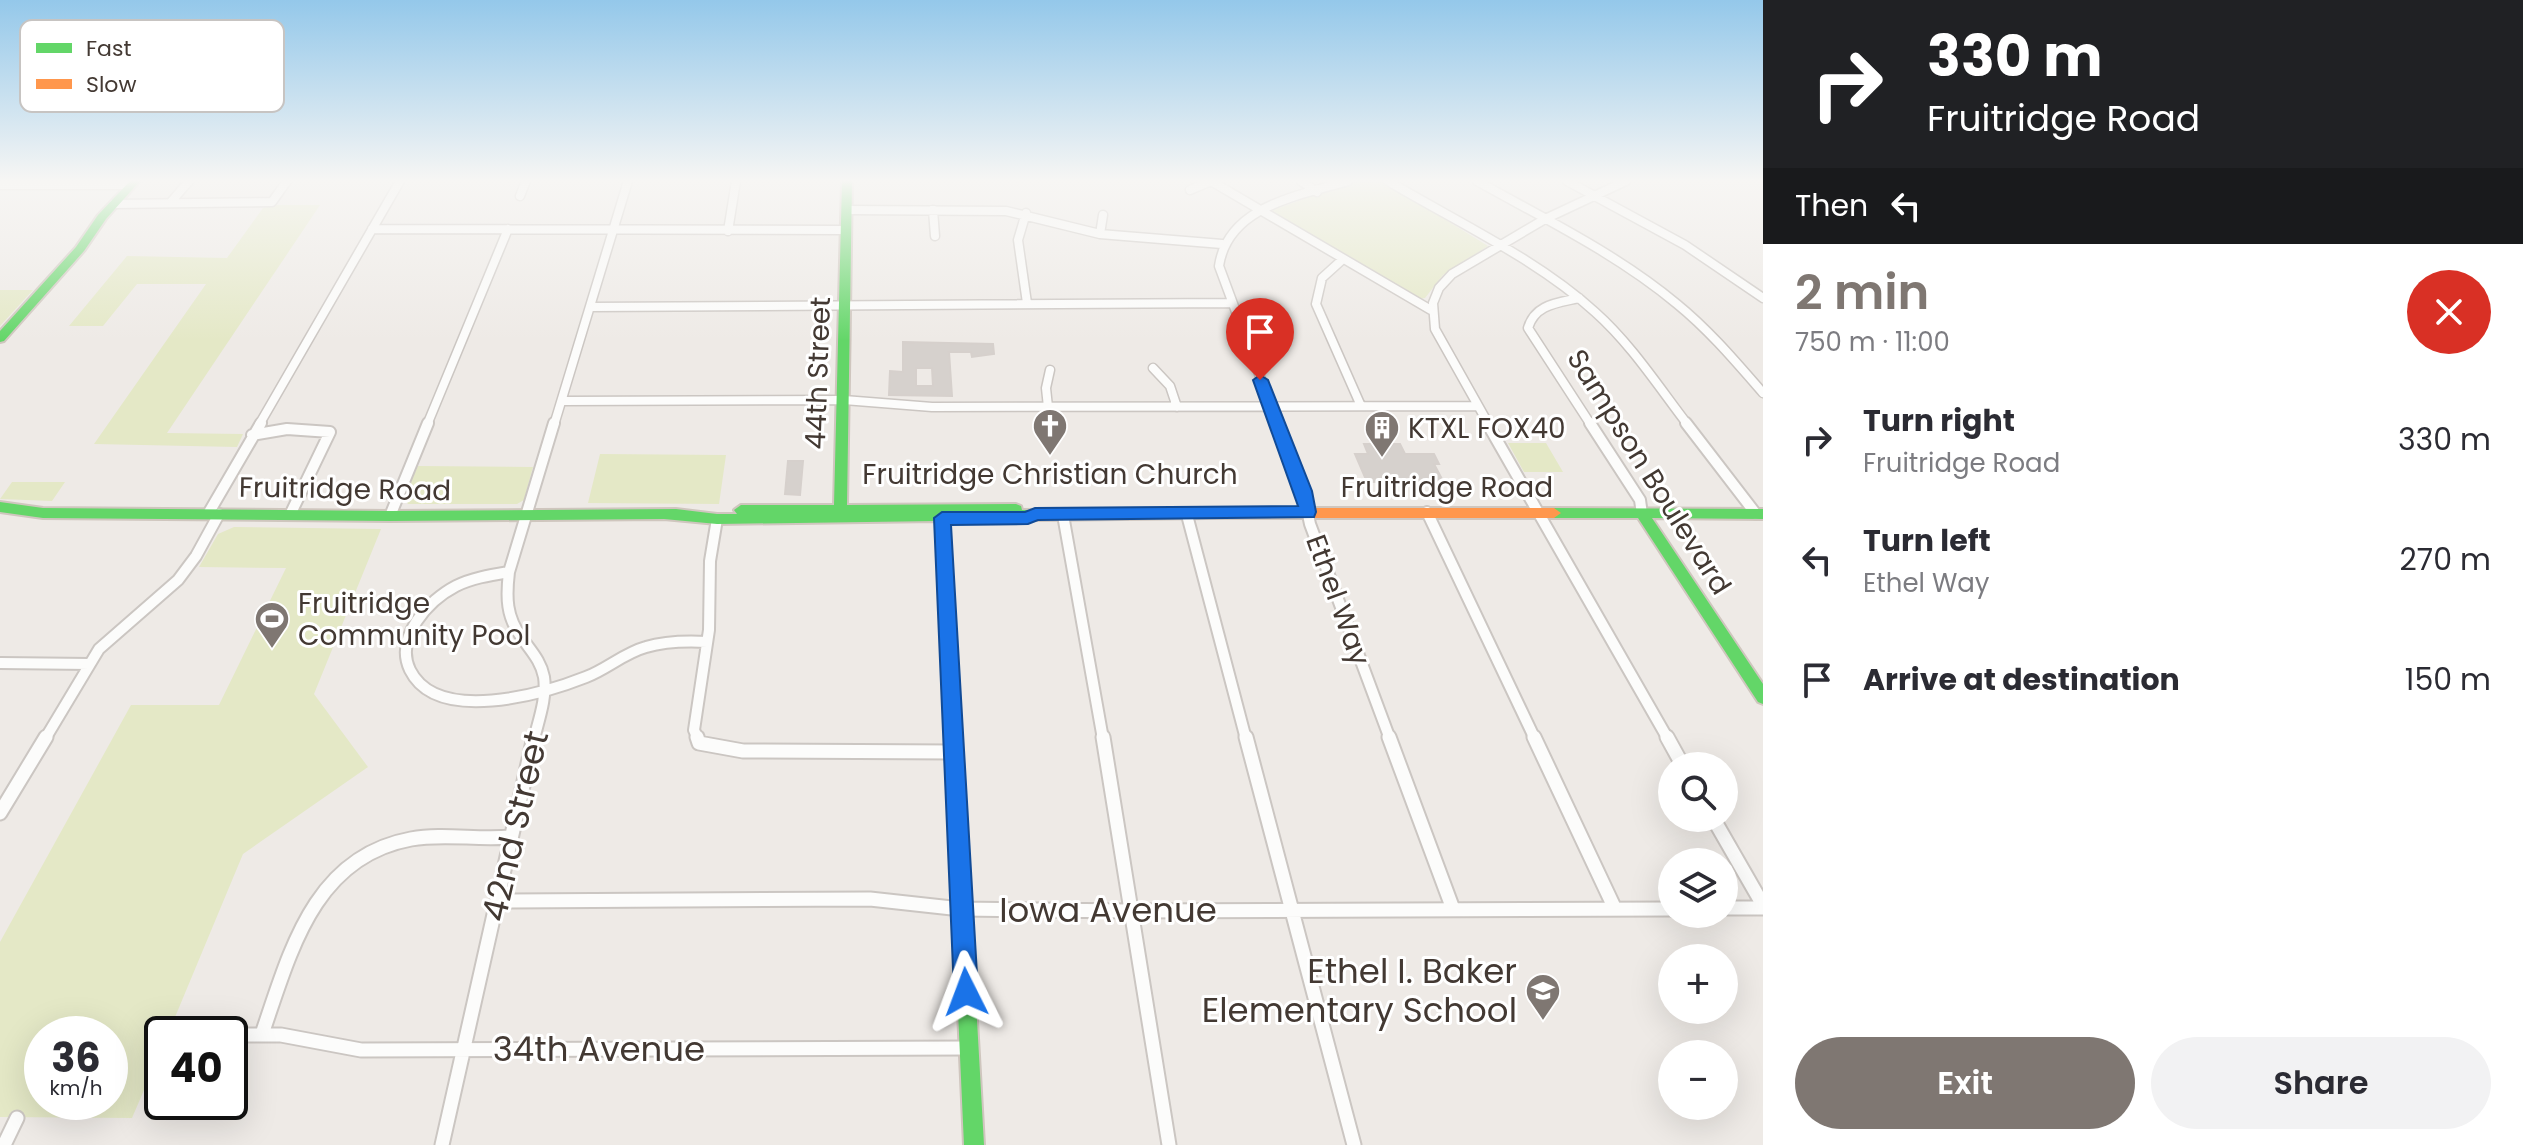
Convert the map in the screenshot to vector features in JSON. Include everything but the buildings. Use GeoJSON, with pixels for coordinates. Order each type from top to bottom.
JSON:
{"type":"FeatureCollection","features":[{"type":"Feature","properties":{"kind":"main road"},"geometry":{"type":"LineString","coordinates":[[0,338],[91,234]]}},
{"type":"Feature","properties":{"kind":"main road","name":"44th Street"},"geometry":{"type":"LineString","coordinates":[[840,514],[847,234]]}},
{"type":"Feature","properties":{"kind":"main road","name":"Fruitridge Road"},"geometry":{"type":"LineString","coordinates":[[0,507],[21,511]]}},
{"type":"Feature","properties":{"kind":"main road","name":"Fruitridge Road"},"geometry":{"type":"LineString","coordinates":[[0,514],[21,511],[527,516],[667,515],[720,510],[942,514],[1025,509],[1035,514],[1063,515],[1307,512],[1759,514]]}},
{"type":"Feature","properties":{"kind":"main road","name":"Fruitridge Road"},"geometry":{"type":"LineString","coordinates":[[667,515],[717,519],[840,514]]}},
{"type":"Feature","properties":{"kind":"main road"},"geometry":{"type":"LineString","coordinates":[[942,514],[974,1145]]}},
{"type":"Feature","properties":{"kind":"main road","name":"Sampson Boulevard"},"geometry":{"type":"LineString","coordinates":[[1642,514],[1763,697]]}},
{"type":"Feature","properties":{"kind":"street"},"geometry":{"type":"LineString","coordinates":[[0,813],[90,664],[118,629],[166,591],[188,568],[252,435],[369,234]]}},
{"type":"Feature","properties":{"kind":"street"},"geometry":{"type":"LineString","coordinates":[[390,516],[506,234]]}},
{"type":"Feature","properties":{"kind":"street","name":"42nd Street"},"geometry":{"type":"LineString","coordinates":[[442,1145],[545,692],[545,674],[539,657],[511,619],[506,601],[509,572],[612,234]]}},
{"type":"Feature","properties":{"kind":"street"},"geometry":{"type":"LineString","coordinates":[[1020,234],[1018,244],[1027,303]]}},
{"type":"Feature","properties":{"kind":"street"},"geometry":{"type":"LineString","coordinates":[[1108,234],[1222,244],[1229,234]]}},
{"type":"Feature","properties":{"kind":"street"},"geometry":{"type":"LineString","coordinates":[[1302,234],[1431,310]]}},
{"type":"Feature","properties":{"kind":"street"},"geometry":{"type":"LineString","coordinates":[[1478,234],[1579,298],[1616,333],[1759,514]]}},
{"type":"Feature","properties":{"kind":"street"},"geometry":{"type":"LineString","coordinates":[[1520,234],[1443,282],[1431,310],[1435,332],[1675,752]]}},
{"type":"Feature","properties":{"kind":"street"},"geometry":{"type":"LineString","coordinates":[[1571,234],[1623,265],[1671,300],[1712,336],[1763,393]]}},
{"type":"Feature","properties":{"kind":"street"},"geometry":{"type":"LineString","coordinates":[[1666,234],[1763,298]]}},
{"type":"Feature","properties":{"kind":"street","name":"Ethel Way"},"geometry":{"type":"LineString","coordinates":[[1222,244],[1219,266],[1453,909]]}},
{"type":"Feature","properties":{"kind":"street"},"geometry":{"type":"LineString","coordinates":[[1343,259],[1322,278],[1316,304],[1361,406]]}},
{"type":"Feature","properties":{"kind":"street","name":"Sampson Boulevard"},"geometry":{"type":"LineString","coordinates":[[1579,298],[1538,309],[1530,317],[1528,328],[1640,500],[1642,514]]}},
{"type":"Feature","properties":{"kind":"street"},"geometry":{"type":"LineString","coordinates":[[590,307],[1232,303]]}},
{"type":"Feature","properties":{"kind":"street"},"geometry":{"type":"LineString","coordinates":[[1153,368],[1170,386],[1177,407]]}},
{"type":"Feature","properties":{"kind":"street"},"geometry":{"type":"LineString","coordinates":[[1048,407],[1046,388],[1050,370]]}},
{"type":"Feature","properties":{"kind":"street"},"geometry":{"type":"LineString","coordinates":[[562,401],[844,400],[932,407],[1478,406]]}},
{"type":"Feature","properties":{"kind":"street"},"geometry":{"type":"LineString","coordinates":[[252,435],[287,429],[330,432],[290,515]]}},
{"type":"Feature","properties":{"kind":"street"},"geometry":{"type":"LineString","coordinates":[[1427,512],[1615,909]]}},
{"type":"Feature","properties":{"kind":"street"},"geometry":{"type":"LineString","coordinates":[[1063,515],[1068,555],[1084,619],[1169,1145]]}},
{"type":"Feature","properties":{"kind":"street"},"geometry":{"type":"LineString","coordinates":[[1187,515],[1354,1145]]}},
{"type":"Feature","properties":{"kind":"street"},"geometry":{"type":"LineString","coordinates":[[717,519],[710,561],[707,642],[694,730],[696,739],[703,746],[771,751],[954,752]]}},
{"type":"Feature","properties":{"kind":"street"},"geometry":{"type":"LineString","coordinates":[[509,572],[455,587],[428,606],[410,635],[406,654],[409,669],[428,691],[448,699],[473,702],[545,692],[597,672],[650,646],[671,642],[707,642]]}},
{"type":"Feature","properties":{"kind":"street"},"geometry":{"type":"LineString","coordinates":[[0,663],[90,664]]}},
{"type":"Feature","properties":{"kind":"street"},"geometry":{"type":"LineString","coordinates":[[1721,832],[1763,907],[1738,908]]}},
{"type":"Feature","properties":{"kind":"street"},"geometry":{"type":"LineString","coordinates":[[262,1034],[306,916],[322,892],[347,867],[373,851],[398,841],[510,837]]}},
{"type":"Feature","properties":{"kind":"street","name":"Iowa Avenue"},"geometry":{"type":"LineString","coordinates":[[497,901],[870,899],[961,909],[1130,911],[1658,909]]}},
{"type":"Feature","properties":{"kind":"street","name":"34th Avenue"},"geometry":{"type":"LineString","coordinates":[[248,1034],[305,1038],[361,1050],[969,1048]]}},
{"type":"Feature","properties":{"kind":"street"},"geometry":{"type":"LineString","coordinates":[[4,1145],[17,1118]]}},
{"type":"Feature","properties":{"kind":"green space"},"geometry":{"type":"Polygon","coordinates":[[[244,234],[300,234],[167,433],[243,434],[237,447],[94,444],[206,284],[137,284],[103,326],[69,326],[127,256],[227,258],[244,234]]]}},
{"type":"Feature","properties":{"kind":"green space"},"geometry":{"type":"Polygon","coordinates":[[[1309,234],[1469,234],[1488,246],[1443,275],[1425,298],[1419,299],[1309,234]]]}},
{"type":"Feature","properties":{"kind":"green space"},"geometry":{"type":"Polygon","coordinates":[[[0,290],[33,290],[0,326],[0,290]]]}},
{"type":"Feature","properties":{"kind":"green space"},"geometry":{"type":"Polygon","coordinates":[[[1508,443],[1546,443],[1563,472],[1524,472],[1508,443]]]}},
{"type":"Feature","properties":{"kind":"green space"},"geometry":{"type":"Polygon","coordinates":[[[600,454],[726,455],[719,504],[588,503],[600,454]]]}},
{"type":"Feature","properties":{"kind":"green space"},"geometry":{"type":"Polygon","coordinates":[[[418,466],[533,467],[524,500],[517,504],[408,504],[403,498],[418,466]]]}},
{"type":"Feature","properties":{"kind":"green space"},"geometry":{"type":"Polygon","coordinates":[[[12,482],[65,482],[52,501],[0,499],[12,482]]]}},
{"type":"Feature","properties":{"kind":"green space"},"geometry":{"type":"Polygon","coordinates":[[[234,527],[381,529],[314,694],[368,767],[243,854],[176,1016],[144,1016],[144,1090],[132,1118],[128,1118],[128,1016],[24,1016],[24,1117],[0,1117],[0,942],[131,705],[219,705],[286,568],[199,567],[218,534],[234,527]]]}},
{"type":"Feature","properties":{"kind":"traffic: fast"},"geometry":{"type":"LineString","coordinates":[[0,338],[90,234]]}},
{"type":"Feature","properties":{"kind":"traffic: fast"},"geometry":{"type":"LineString","coordinates":[[840,516],[846,234]]}},
{"type":"Feature","properties":{"kind":"traffic: fast"},"geometry":{"type":"LineString","coordinates":[[0,507],[43,513],[390,516],[676,514]]}},
{"type":"Feature","properties":{"kind":"traffic: fast"},"geometry":{"type":"LineString","coordinates":[[942,509],[974,1145]]}},
{"type":"Feature","properties":{"kind":"traffic: fast"},"geometry":{"type":"LineString","coordinates":[[741,510],[1016,509]]}},
{"type":"Feature","properties":{"kind":"traffic: fast"},"geometry":{"type":"LineString","coordinates":[[667,515],[717,519],[1206,513]]}},
{"type":"Feature","properties":{"kind":"traffic: fast"},"geometry":{"type":"LineString","coordinates":[[1554,513],[1763,514]]}},
{"type":"Feature","properties":{"kind":"traffic: fast"},"geometry":{"type":"LineString","coordinates":[[1642,514],[1763,697]]}},
{"type":"Feature","properties":{"kind":"traffic: slow"},"geometry":{"type":"LineString","coordinates":[[1206,513],[1554,513]]}},
{"type":"Feature","properties":{"kind":"place","name":"Fruitridge Christian Church"},"geometry":{"type":"Point","coordinates":[1050,457]}},
{"type":"Feature","properties":{"kind":"place","name":"KTXL FOX40"},"geometry":{"type":"Point","coordinates":[1382,459]}},
{"type":"Feature","properties":{"kind":"place","name":"Fruitridge Community Pool"},"geometry":{"type":"Point","coordinates":[272,650]}},
{"type":"Feature","properties":{"kind":"place","name":"Ethel I. Baker Elementary School"},"geometry":{"type":"Point","coordinates":[1543,1022]}},
{"type":"Feature","properties":{"kind":"route"},"geometry":{"type":"LineString","coordinates":[[966,992],[942,518],[1028,518],[1035,514],[1284,515],[1307,512],[1303,491],[1260,380]]}}]}
